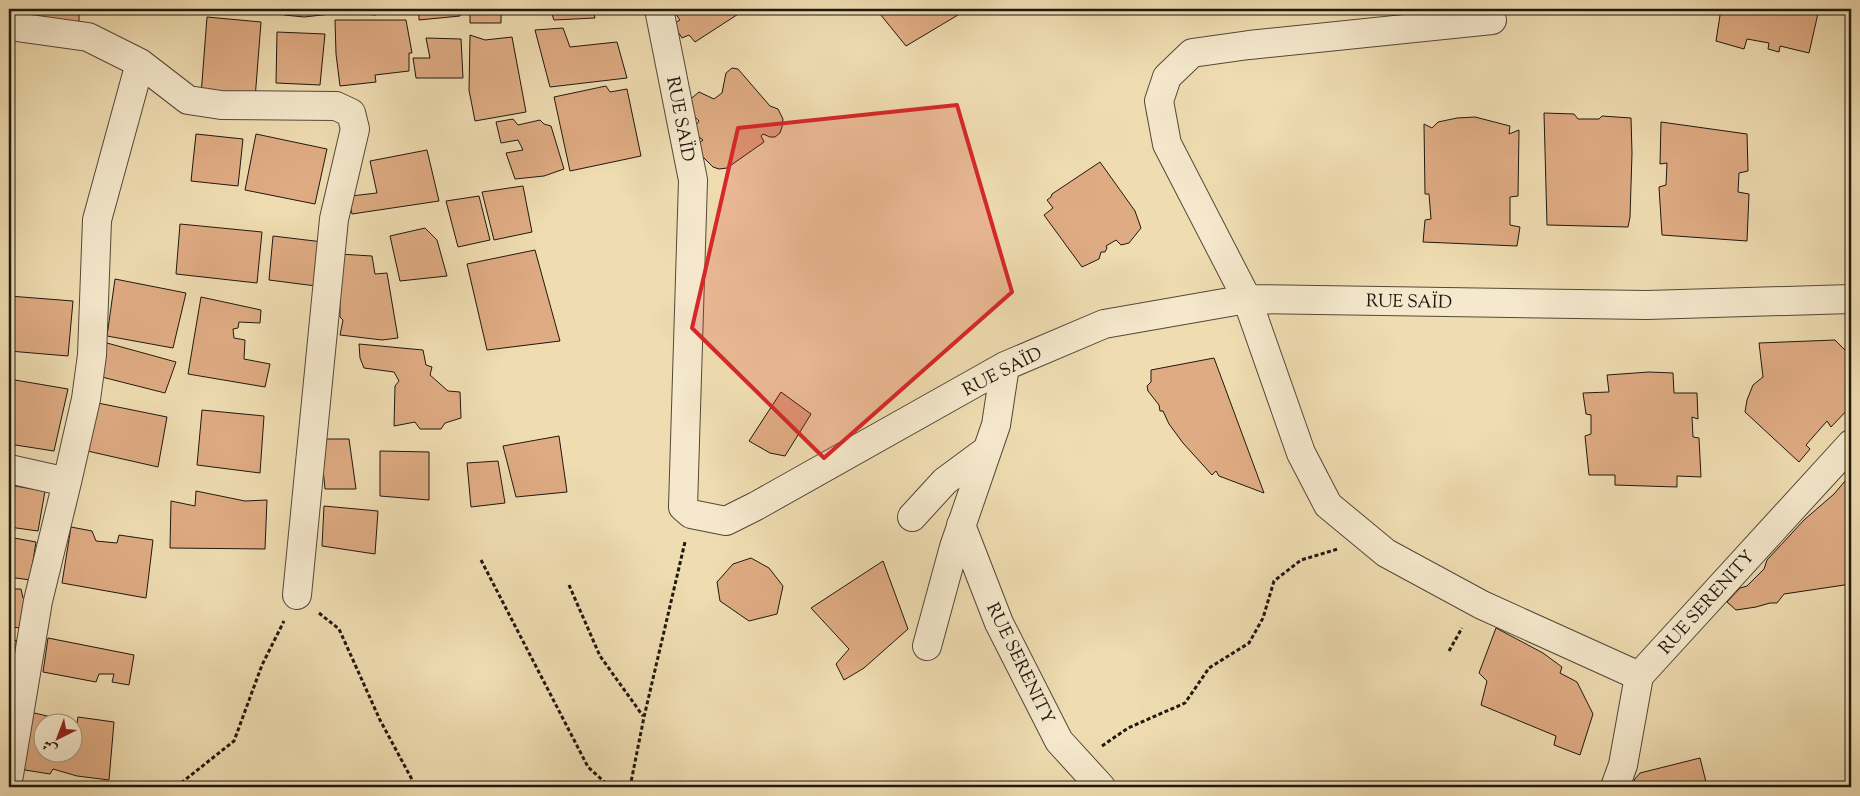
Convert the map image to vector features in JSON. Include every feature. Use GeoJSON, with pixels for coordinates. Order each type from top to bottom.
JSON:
{"type":"FeatureCollection","features":[{"type":"Feature","properties":{"kind":"street","name":"RUE SAÏD"},"geometry":{"type":"LineString","coordinates":[[659,9],[693,180],[684,508],[691,514],[726,520],[756,506],[1005,366],[1104,324],[1247,299],[1647,305],[1851,298]]}},
{"type":"Feature","properties":{"kind":"street"},"geometry":{"type":"LineString","coordinates":[[1492,20],[1248,45],[1192,53],[1167,77],[1159,101],[1167,144],[1247,299],[1301,453],[1328,506],[1386,553],[1482,605],[1639,676],[1623,764],[1615,787]]}},
{"type":"Feature","properties":{"kind":"street"},"geometry":{"type":"LineString","coordinates":[[9,26],[88,37],[140,63],[188,100],[221,105],[336,106],[351,113],[355,129],[334,219],[297,596]]}},
{"type":"Feature","properties":{"kind":"street"},"geometry":{"type":"LineString","coordinates":[[9,775],[38,601],[86,399],[92,355],[97,220],[140,63]]}},
{"type":"Feature","properties":{"kind":"street"},"geometry":{"type":"LineString","coordinates":[[927,646],[961,525],[996,425],[1005,366]]}},
{"type":"Feature","properties":{"kind":"street","name":"RUE SERENITY"},"geometry":{"type":"LineString","coordinates":[[1639,676],[1851,444]]}},
{"type":"Feature","properties":{"kind":"street"},"geometry":{"type":"LineString","coordinates":[[912,517],[945,481],[987,450]]}},
{"type":"Feature","properties":{"kind":"street"},"geometry":{"type":"LineString","coordinates":[[9,469],[67,482]]}},
{"type":"Feature","properties":{"kind":"street","name":"RUE SERENITY"},"geometry":{"type":"LineString","coordinates":[[961,525],[999,623],[1059,741],[1101,787]]}},
{"type":"Feature","properties":{"kind":"path"},"geometry":{"type":"LineString","coordinates":[[630,787],[644,717],[691,514]]}},
{"type":"Feature","properties":{"kind":"path"},"geometry":{"type":"LineString","coordinates":[[1076,760],[1108,743],[1128,728],[1185,703],[1209,668],[1249,644],[1263,618],[1274,581],[1301,560],[1355,543],[1363,534]]}},
{"type":"Feature","properties":{"kind":"path"},"geometry":{"type":"LineString","coordinates":[[481,560],[588,767],[610,787]]}},
{"type":"Feature","properties":{"kind":"path"},"geometry":{"type":"LineString","coordinates":[[569,585],[600,656],[644,717]]}},
{"type":"Feature","properties":{"kind":"path"},"geometry":{"type":"LineString","coordinates":[[176,787],[234,741],[262,665],[297,596],[339,629],[380,720],[416,787]]}},
{"type":"Feature","properties":{"kind":"highlighted area"},"geometry":{"type":"Polygon","coordinates":[[[957,105],[1012,292],[824,458],[692,328],[738,128],[957,105]]]}},
{"type":"Feature","properties":{"kind":"building"},"geometry":{"type":"Polygon","coordinates":[[[21,9],[79,9],[79,22],[21,19],[21,9]]]}},
{"type":"Feature","properties":{"kind":"building"},"geometry":{"type":"Polygon","coordinates":[[[285,9],[331,9],[331,14],[304,17],[284,15],[285,9]]]}},
{"type":"Feature","properties":{"kind":"building"},"geometry":{"type":"Polygon","coordinates":[[[339,9],[376,9],[376,15],[339,12],[339,9]]]}},
{"type":"Feature","properties":{"kind":"building"},"geometry":{"type":"Polygon","coordinates":[[[419,9],[460,9],[460,16],[419,20],[419,9]]]}},
{"type":"Feature","properties":{"kind":"building"},"geometry":{"type":"Polygon","coordinates":[[[470,9],[501,9],[501,23],[470,23],[470,9]]]}},
{"type":"Feature","properties":{"kind":"building"},"geometry":{"type":"Polygon","coordinates":[[[550,9],[593,9],[595,18],[554,20],[550,9]]]}},
{"type":"Feature","properties":{"kind":"building"},"geometry":{"type":"Polygon","coordinates":[[[678,9],[746,9],[695,42],[689,35],[682,38],[673,24],[680,20],[675,13],[678,9]]]}},
{"type":"Feature","properties":{"kind":"building"},"geometry":{"type":"Polygon","coordinates":[[[876,9],[959,9],[963,12],[906,46],[876,9]]]}},
{"type":"Feature","properties":{"kind":"building"},"geometry":{"type":"Polygon","coordinates":[[[1721,9],[1819,9],[1809,53],[1780,46],[1779,52],[1768,49],[1769,43],[1747,39],[1744,49],[1716,41],[1721,9]]]}},
{"type":"Feature","properties":{"kind":"building"},"geometry":{"type":"Polygon","coordinates":[[[1851,16],[1851,58],[1846,57],[1851,16]]]}},
{"type":"Feature","properties":{"kind":"building"},"geometry":{"type":"Polygon","coordinates":[[[207,17],[261,22],[255,99],[201,95],[207,17]]]}},
{"type":"Feature","properties":{"kind":"building"},"geometry":{"type":"Polygon","coordinates":[[[335,20],[406,20],[412,53],[409,53],[409,71],[375,75],[376,82],[340,86],[336,54],[335,20]]]}},
{"type":"Feature","properties":{"kind":"building"},"geometry":{"type":"Polygon","coordinates":[[[563,28],[570,47],[617,42],[627,78],[550,87],[535,30],[563,28]]]}},
{"type":"Feature","properties":{"kind":"building"},"geometry":{"type":"Polygon","coordinates":[[[277,32],[325,34],[320,85],[276,83],[277,32]]]}},
{"type":"Feature","properties":{"kind":"building"},"geometry":{"type":"Polygon","coordinates":[[[470,35],[485,40],[512,37],[526,112],[475,121],[469,90],[470,35]]]}},
{"type":"Feature","properties":{"kind":"building"},"geometry":{"type":"Polygon","coordinates":[[[426,38],[461,39],[463,78],[416,78],[413,58],[430,58],[426,38]]]}},
{"type":"Feature","properties":{"kind":"building"},"geometry":{"type":"Polygon","coordinates":[[[732,68],[738,69],[770,106],[778,109],[783,119],[782,127],[780,133],[775,137],[763,134],[761,136],[764,142],[727,168],[719,169],[713,167],[698,152],[699,143],[703,140],[696,135],[693,129],[699,121],[688,110],[687,102],[699,92],[714,99],[722,93],[726,73],[732,68]]]}},
{"type":"Feature","properties":{"kind":"building"},"geometry":{"type":"Polygon","coordinates":[[[606,86],[610,92],[627,89],[641,156],[570,171],[554,97],[606,86]]]}},
{"type":"Feature","properties":{"kind":"building"},"geometry":{"type":"Polygon","coordinates":[[[9,91],[15,94],[9,109],[9,91]]]}},
{"type":"Feature","properties":{"kind":"building"},"geometry":{"type":"Polygon","coordinates":[[[1544,113],[1574,114],[1578,119],[1599,119],[1602,116],[1631,118],[1632,153],[1628,227],[1547,225],[1544,113]]]}},
{"type":"Feature","properties":{"kind":"building"},"geometry":{"type":"Polygon","coordinates":[[[1475,117],[1510,126],[1509,134],[1519,130],[1518,196],[1510,197],[1510,225],[1520,227],[1517,246],[1423,242],[1425,220],[1431,219],[1429,194],[1425,194],[1424,124],[1432,128],[1438,122],[1475,117]]]}},
{"type":"Feature","properties":{"kind":"building"},"geometry":{"type":"Polygon","coordinates":[[[513,119],[518,125],[540,120],[544,124],[551,126],[564,169],[544,176],[515,179],[506,153],[523,150],[518,140],[501,143],[496,122],[513,119]]]}},
{"type":"Feature","properties":{"kind":"building"},"geometry":{"type":"Polygon","coordinates":[[[1661,122],[1747,134],[1748,171],[1739,173],[1738,192],[1749,194],[1747,241],[1662,235],[1659,187],[1666,185],[1667,163],[1660,164],[1661,122]]]}},
{"type":"Feature","properties":{"kind":"building"},"geometry":{"type":"Polygon","coordinates":[[[196,134],[243,139],[238,186],[191,181],[196,134]]]}},
{"type":"Feature","properties":{"kind":"building"},"geometry":{"type":"Polygon","coordinates":[[[256,134],[327,149],[315,204],[245,190],[256,134]]]}},
{"type":"Feature","properties":{"kind":"building"},"geometry":{"type":"Polygon","coordinates":[[[427,150],[439,201],[352,214],[349,201],[351,196],[377,193],[370,161],[427,150]]]}},
{"type":"Feature","properties":{"kind":"building"},"geometry":{"type":"Polygon","coordinates":[[[1100,162],[1135,211],[1141,228],[1129,243],[1121,245],[1116,240],[1106,246],[1105,252],[1101,252],[1099,259],[1082,267],[1044,215],[1053,208],[1047,200],[1052,194],[1100,162]]]}},
{"type":"Feature","properties":{"kind":"building"},"geometry":{"type":"Polygon","coordinates":[[[523,186],[532,232],[494,240],[482,192],[523,186]]]}},
{"type":"Feature","properties":{"kind":"building"},"geometry":{"type":"Polygon","coordinates":[[[479,196],[490,240],[458,247],[446,201],[479,196]]]}},
{"type":"Feature","properties":{"kind":"building"},"geometry":{"type":"Polygon","coordinates":[[[180,224],[262,232],[257,283],[176,274],[180,224]]]}},
{"type":"Feature","properties":{"kind":"building"},"geometry":{"type":"Polygon","coordinates":[[[425,228],[437,240],[447,276],[400,281],[390,236],[425,228]]]}},
{"type":"Feature","properties":{"kind":"building"},"geometry":{"type":"Polygon","coordinates":[[[273,236],[323,242],[316,286],[269,280],[273,236]]]}},
{"type":"Feature","properties":{"kind":"building"},"geometry":{"type":"Polygon","coordinates":[[[535,250],[560,341],[487,350],[467,264],[535,250]]]}},
{"type":"Feature","properties":{"kind":"building"},"geometry":{"type":"Polygon","coordinates":[[[339,254],[372,256],[375,274],[387,273],[398,338],[382,340],[340,335],[343,320],[340,317],[339,254]]]}},
{"type":"Feature","properties":{"kind":"building"},"geometry":{"type":"Polygon","coordinates":[[[115,279],[186,293],[173,348],[107,336],[115,279]]]}},
{"type":"Feature","properties":{"kind":"building"},"geometry":{"type":"Polygon","coordinates":[[[9,296],[73,301],[68,356],[9,351],[9,296]]]}},
{"type":"Feature","properties":{"kind":"building"},"geometry":{"type":"Polygon","coordinates":[[[201,297],[261,310],[260,323],[239,322],[238,328],[233,329],[234,338],[245,340],[244,359],[270,364],[265,387],[188,374],[201,297]]]}},
{"type":"Feature","properties":{"kind":"building"},"geometry":{"type":"Polygon","coordinates":[[[1835,340],[1851,356],[1851,406],[1831,427],[1827,421],[1806,445],[1810,449],[1799,462],[1745,412],[1753,385],[1763,377],[1759,343],[1835,340]]]}},
{"type":"Feature","properties":{"kind":"building"},"geometry":{"type":"Polygon","coordinates":[[[107,343],[176,362],[165,393],[98,376],[107,343]]]}},
{"type":"Feature","properties":{"kind":"building"},"geometry":{"type":"Polygon","coordinates":[[[359,344],[423,350],[426,365],[432,367],[430,375],[448,391],[460,392],[461,418],[445,423],[441,429],[420,429],[415,422],[394,426],[395,386],[399,381],[394,372],[364,368],[360,358],[359,344]]]}},
{"type":"Feature","properties":{"kind":"building"},"geometry":{"type":"Polygon","coordinates":[[[1214,358],[1264,493],[1219,476],[1216,471],[1212,475],[1183,443],[1148,391],[1147,386],[1151,382],[1151,370],[1214,358]]]}},
{"type":"Feature","properties":{"kind":"building"},"geometry":{"type":"Polygon","coordinates":[[[1649,372],[1673,373],[1674,393],[1697,393],[1698,419],[1692,417],[1693,437],[1699,438],[1701,477],[1677,476],[1677,487],[1615,485],[1615,475],[1589,475],[1585,436],[1591,434],[1591,415],[1586,414],[1583,393],[1609,392],[1607,375],[1649,372]]]}},
{"type":"Feature","properties":{"kind":"building"},"geometry":{"type":"Polygon","coordinates":[[[9,379],[68,389],[54,451],[9,444],[9,379]]]}},
{"type":"Feature","properties":{"kind":"building"},"geometry":{"type":"Polygon","coordinates":[[[781,392],[811,414],[785,456],[770,453],[749,441],[781,392]]]}},
{"type":"Feature","properties":{"kind":"building"},"geometry":{"type":"Polygon","coordinates":[[[88,401],[167,417],[158,467],[83,450],[88,401]]]}},
{"type":"Feature","properties":{"kind":"building"},"geometry":{"type":"Polygon","coordinates":[[[202,410],[264,416],[260,473],[197,465],[202,410]]]}},
{"type":"Feature","properties":{"kind":"building"},"geometry":{"type":"Polygon","coordinates":[[[559,436],[567,492],[516,497],[503,446],[559,436]]]}},
{"type":"Feature","properties":{"kind":"building"},"geometry":{"type":"Polygon","coordinates":[[[320,439],[349,439],[356,489],[325,489],[320,439]]]}},
{"type":"Feature","properties":{"kind":"building"},"geometry":{"type":"Polygon","coordinates":[[[380,451],[429,452],[429,500],[380,496],[380,451]]]}},
{"type":"Feature","properties":{"kind":"building"},"geometry":{"type":"Polygon","coordinates":[[[498,461],[505,503],[471,507],[467,463],[498,461]]]}},
{"type":"Feature","properties":{"kind":"building"},"geometry":{"type":"Polygon","coordinates":[[[1851,474],[1851,584],[1784,594],[1777,603],[1736,610],[1727,602],[1740,588],[1747,586],[1764,569],[1767,560],[1804,520],[1834,494],[1851,474]]]}},
{"type":"Feature","properties":{"kind":"building"},"geometry":{"type":"Polygon","coordinates":[[[9,485],[45,491],[38,531],[9,527],[9,485]]]}},
{"type":"Feature","properties":{"kind":"building"},"geometry":{"type":"Polygon","coordinates":[[[196,491],[245,501],[267,500],[265,549],[170,548],[171,501],[195,506],[196,491]]]}},
{"type":"Feature","properties":{"kind":"building"},"geometry":{"type":"Polygon","coordinates":[[[324,506],[378,511],[375,554],[322,546],[324,506]]]}},
{"type":"Feature","properties":{"kind":"building"},"geometry":{"type":"Polygon","coordinates":[[[71,527],[92,531],[96,541],[117,543],[119,535],[153,540],[146,598],[62,583],[71,527]]]}},
{"type":"Feature","properties":{"kind":"building"},"geometry":{"type":"Polygon","coordinates":[[[9,537],[36,542],[30,580],[9,577],[9,537]]]}},
{"type":"Feature","properties":{"kind":"building"},"geometry":{"type":"Polygon","coordinates":[[[751,558],[769,568],[783,586],[777,614],[749,621],[720,601],[717,582],[733,564],[751,558]]]}},
{"type":"Feature","properties":{"kind":"building"},"geometry":{"type":"Polygon","coordinates":[[[883,561],[908,629],[864,668],[844,680],[836,664],[849,649],[811,608],[883,561]]]}},
{"type":"Feature","properties":{"kind":"building"},"geometry":{"type":"Polygon","coordinates":[[[9,585],[13,589],[21,589],[23,598],[30,600],[22,628],[9,627],[9,585]]]}},
{"type":"Feature","properties":{"kind":"building"},"geometry":{"type":"Polygon","coordinates":[[[1496,628],[1543,653],[1562,667],[1560,673],[1577,682],[1593,714],[1580,755],[1554,745],[1556,736],[1481,705],[1487,681],[1479,673],[1496,628]]]}},
{"type":"Feature","properties":{"kind":"building"},"geometry":{"type":"Polygon","coordinates":[[[48,638],[134,655],[129,685],[112,682],[114,674],[99,674],[96,682],[43,672],[48,638]]]}},
{"type":"Feature","properties":{"kind":"building"},"geometry":{"type":"Polygon","coordinates":[[[9,640],[20,641],[15,681],[9,680],[9,640]]]}},
{"type":"Feature","properties":{"kind":"building"},"geometry":{"type":"Polygon","coordinates":[[[30,712],[39,714],[32,714],[32,764],[82,764],[82,718],[114,722],[109,780],[77,776],[53,769],[50,774],[25,770],[26,758],[23,755],[30,712]]]}},
{"type":"Feature","properties":{"kind":"building"},"geometry":{"type":"Polygon","coordinates":[[[1700,758],[1706,782],[1694,783],[1696,787],[1638,787],[1634,780],[1640,773],[1700,758]]]}}]}
